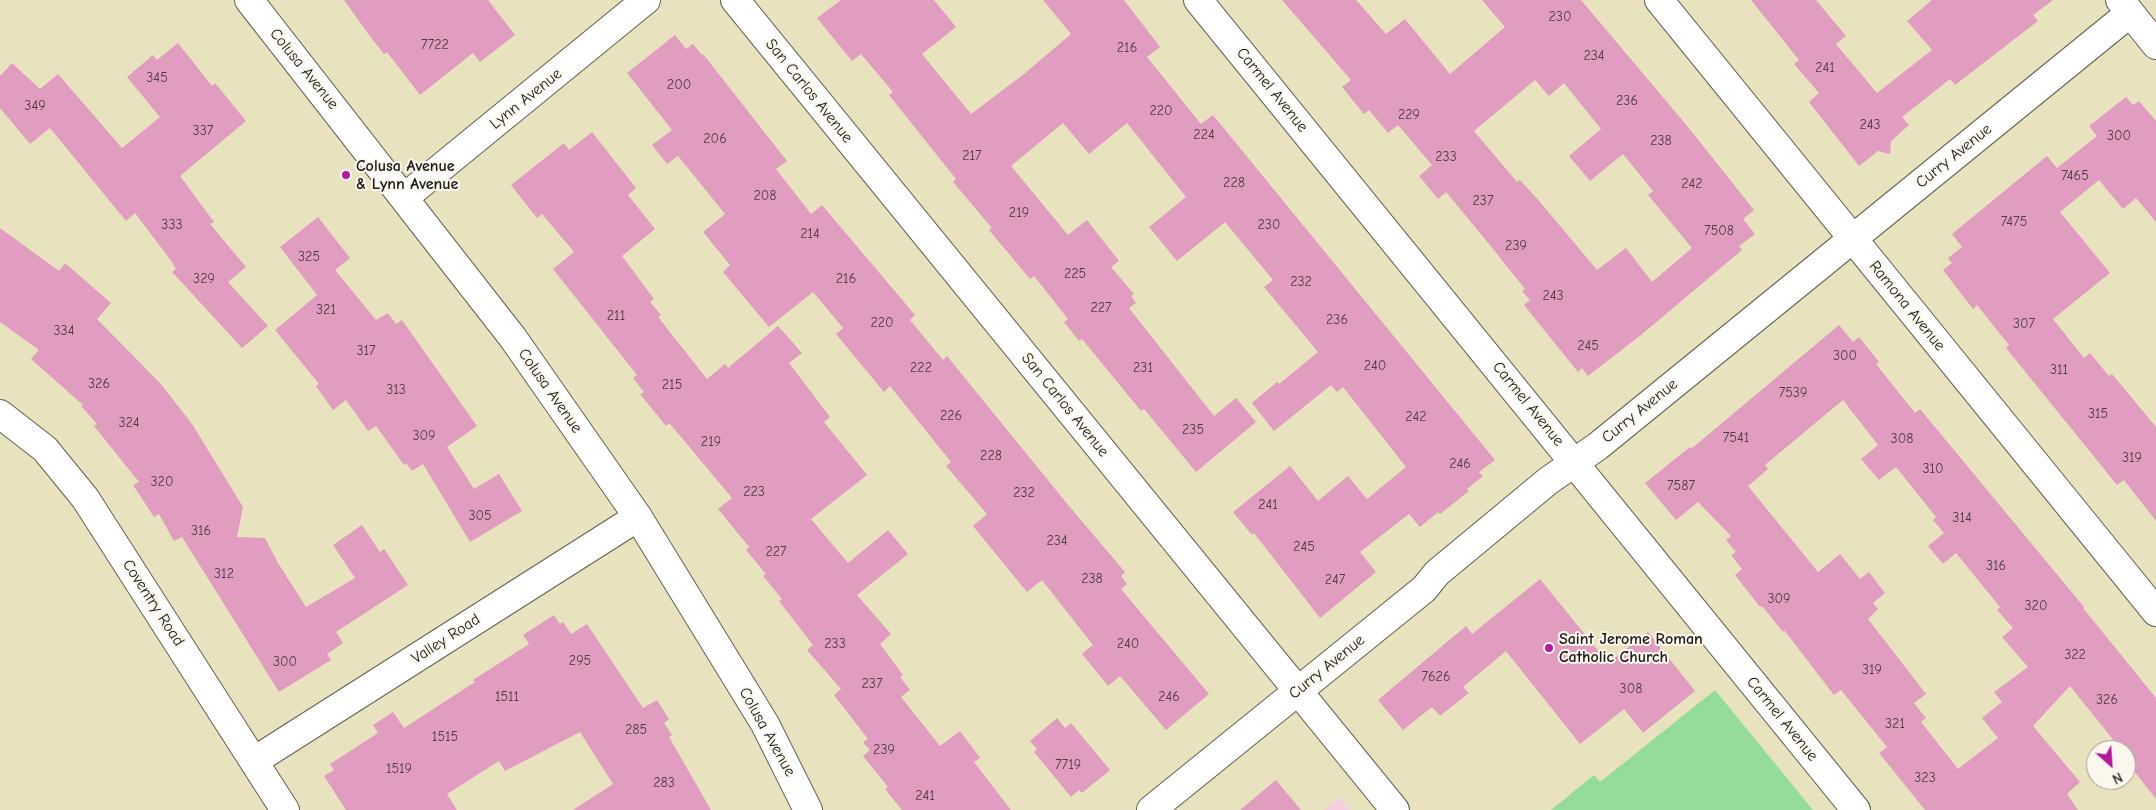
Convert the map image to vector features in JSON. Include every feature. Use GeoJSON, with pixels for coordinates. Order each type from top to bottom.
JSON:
{"type":"FeatureCollection","features":[{"type":"Feature","properties":{"kind":"street","name":"Colusa Avenue"},"geometry":{"type":"LineString","coordinates":[[249,0],[405,197],[513,338],[638,517],[765,724],[808,810]]}},
{"type":"Feature","properties":{"kind":"street","name":"Lynn Avenue"},"geometry":{"type":"LineString","coordinates":[[405,197],[646,0]]}},
{"type":"Feature","properties":{"kind":"street","name":"San Carlos Avenue"},"geometry":{"type":"LineString","coordinates":[[735,0],[1395,810]]}},
{"type":"Feature","properties":{"kind":"street","name":"Carmel Avenue"},"geometry":{"type":"LineString","coordinates":[[1198,0],[1856,810]]}},
{"type":"Feature","properties":{"kind":"street","name":"Ramona Avenue"},"geometry":{"type":"LineString","coordinates":[[1659,0],[2156,612]]}},
{"type":"Feature","properties":{"kind":"street","name":"Curry Avenue"},"geometry":{"type":"LineString","coordinates":[[1151,810],[1424,589],[1445,566],[1853,239],[2125,6]]}},
{"type":"Feature","properties":{"kind":"street"},"geometry":{"type":"LineString","coordinates":[[2125,6],[2156,45]]}},
{"type":"Feature","properties":{"kind":"street","name":"Coventry Road"},"geometry":{"type":"LineString","coordinates":[[0,414],[45,449],[85,498],[285,810]]}},
{"type":"Feature","properties":{"kind":"street","name":"Valley Road"},"geometry":{"type":"LineString","coordinates":[[254,762],[638,517]]}},
{"type":"Feature","properties":{"kind":"shaded area"},"geometry":{"type":"Polygon","coordinates":[[[1340,797],[1350,810],[1324,810],[1340,797]]]}},
{"type":"Feature","properties":{"kind":"green space"},"geometry":{"type":"Polygon","coordinates":[[[1715,690],[1813,810],[1551,810],[1594,775],[1600,782],[1715,690]]]}},
{"type":"Feature","properties":{"kind":"building"},"geometry":{"type":"Polygon","coordinates":[[[344,0],[488,0],[515,35],[480,62],[473,53],[420,95],[387,52],[384,54],[344,0]]]}},
{"type":"Feature","properties":{"kind":"building"},"geometry":{"type":"Polygon","coordinates":[[[841,0],[934,0],[956,27],[922,54],[971,114],[1024,74],[1071,34],[1043,0],[1124,0],[1160,47],[1147,57],[1201,124],[1213,115],[1495,460],[1479,472],[1483,476],[1467,489],[1469,491],[1440,514],[1438,512],[1420,527],[1409,514],[1360,552],[1376,572],[1320,618],[1254,533],[1252,535],[1233,512],[1290,466],[1318,501],[1348,476],[1367,499],[1406,467],[1343,387],[1337,392],[1331,385],[1274,431],[1252,403],[1318,352],[1264,287],[1273,280],[1225,222],[1177,261],[1149,227],[1186,197],[1127,123],[1089,154],[1063,123],[1011,166],[1068,235],[1087,220],[1119,261],[1111,267],[1134,294],[1131,296],[1136,303],[1129,308],[1214,416],[1236,398],[1256,422],[1196,472],[1144,409],[1141,411],[1082,339],[1079,341],[1064,322],[1068,319],[1034,276],[1030,279],[989,230],[992,228],[953,182],[956,179],[889,95],[893,92],[861,54],[852,61],[817,18],[841,0]]]}},
{"type":"Feature","properties":{"kind":"building"},"geometry":{"type":"Polygon","coordinates":[[[1282,0],[1356,0],[1386,34],[1405,19],[1450,74],[1505,27],[1482,0],[1581,0],[1688,127],[1754,210],[1743,219],[1755,234],[1739,246],[1742,250],[1641,335],[1588,376],[1582,368],[1578,372],[1524,305],[1530,300],[1522,291],[1525,289],[1446,192],[1438,199],[1419,176],[1432,165],[1398,125],[1388,133],[1369,110],[1364,114],[1342,87],[1351,80],[1282,0]],[[1535,80],[1474,131],[1517,182],[1520,180],[1540,202],[1597,270],[1626,248],[1652,282],[1692,248],[1648,195],[1653,191],[1623,154],[1590,181],[1569,156],[1601,129],[1564,83],[1549,96],[1535,80]]]}},
{"type":"Feature","properties":{"kind":"building"},"geometry":{"type":"Polygon","coordinates":[[[1751,0],[1816,0],[1846,36],[1836,44],[1877,93],[1932,50],[1907,21],[1932,0],[2053,0],[2033,15],[2038,21],[1955,85],[1950,79],[1902,117],[1909,125],[1891,141],[1890,154],[1878,151],[1859,166],[1809,102],[1819,93],[1794,64],[1799,60],[1751,0]]]}},
{"type":"Feature","properties":{"kind":"building"},"geometry":{"type":"Polygon","coordinates":[[[675,35],[686,49],[693,44],[703,54],[787,161],[776,169],[811,214],[822,205],[915,315],[910,320],[943,360],[947,356],[1125,572],[1121,576],[1127,584],[1121,589],[1209,694],[1166,730],[1120,676],[1108,686],[1082,654],[1093,645],[1042,580],[1027,592],[973,526],[987,514],[946,466],[951,462],[890,386],[884,392],[836,334],[843,328],[813,292],[769,327],[723,272],[730,265],[703,232],[725,214],[678,156],[667,164],[652,145],[672,130],[627,73],[675,35]]]}},
{"type":"Feature","properties":{"kind":"building"},"geometry":{"type":"Polygon","coordinates":[[[178,43],[212,86],[215,83],[246,121],[180,176],[214,222],[210,224],[246,267],[228,282],[268,326],[242,348],[172,272],[176,269],[172,262],[135,213],[126,221],[50,128],[30,144],[0,108],[0,76],[12,63],[40,89],[58,74],[122,148],[160,117],[127,77],[153,55],[157,60],[178,43]]]}},
{"type":"Feature","properties":{"kind":"building"},"geometry":{"type":"Polygon","coordinates":[[[2126,97],[2133,105],[2139,101],[2156,121],[2156,222],[2136,198],[2123,209],[2099,180],[2060,212],[2110,273],[2053,319],[2084,358],[2090,353],[2109,376],[2112,374],[2156,427],[2156,521],[2124,480],[2117,485],[2006,348],[2009,345],[1977,305],[1973,309],[1943,270],[1952,263],[1948,258],[1962,247],[1952,234],[2047,156],[2057,168],[2097,136],[2089,126],[2126,97]]]}},
{"type":"Feature","properties":{"kind":"building"},"geometry":{"type":"Polygon","coordinates":[[[592,132],[636,188],[628,195],[655,229],[622,256],[654,299],[650,302],[661,315],[658,317],[707,379],[725,364],[728,368],[778,326],[802,353],[789,363],[830,417],[824,422],[867,475],[811,519],[848,563],[888,530],[908,554],[857,595],[891,634],[880,644],[903,675],[900,677],[910,690],[901,697],[940,746],[960,731],[980,758],[974,762],[1011,810],[902,810],[885,789],[888,787],[863,756],[870,750],[863,742],[868,739],[834,695],[841,689],[807,650],[813,645],[779,601],[782,599],[763,576],[766,574],[746,550],[749,547],[718,509],[732,498],[669,423],[666,426],[640,394],[644,392],[633,378],[637,375],[553,269],[574,252],[542,214],[537,218],[511,185],[564,143],[569,150],[592,132]]]}},
{"type":"Feature","properties":{"kind":"building"},"geometry":{"type":"Polygon","coordinates":[[[318,217],[350,258],[335,270],[376,320],[388,313],[396,324],[402,320],[477,426],[447,447],[474,489],[499,474],[522,511],[470,542],[423,464],[412,471],[406,463],[404,465],[376,426],[368,431],[346,400],[333,410],[316,386],[319,384],[275,330],[317,295],[280,247],[318,217]]]}},
{"type":"Feature","properties":{"kind":"building"},"geometry":{"type":"Polygon","coordinates":[[[0,228],[59,271],[65,263],[111,303],[97,319],[160,383],[192,424],[243,507],[237,537],[265,538],[278,563],[306,607],[355,578],[333,545],[362,525],[380,552],[384,549],[408,585],[336,632],[343,643],[327,654],[331,660],[279,692],[182,537],[174,541],[159,514],[154,517],[133,485],[139,482],[94,426],[97,424],[81,406],[83,405],[31,359],[39,350],[0,322],[0,228]]]}},
{"type":"Feature","properties":{"kind":"building"},"geometry":{"type":"Polygon","coordinates":[[[1839,325],[1853,342],[1859,337],[1879,362],[1876,364],[1915,413],[1920,409],[2084,607],[2156,698],[2156,799],[2136,774],[2136,740],[2113,740],[2070,686],[2033,726],[2080,782],[2067,794],[2078,810],[1925,810],[1879,753],[1887,747],[1841,690],[1834,695],[1784,630],[1783,632],[1762,606],[1760,607],[1735,575],[1742,569],[1731,555],[1736,552],[1726,540],[1731,536],[1698,502],[1676,520],[1645,483],[1690,447],[1691,449],[1839,325]],[[1843,400],[1765,465],[1768,469],[1748,486],[1818,572],[1840,554],[1860,579],[1869,572],[1885,593],[1873,603],[1878,609],[1868,619],[1926,694],[1914,703],[1926,718],[1921,722],[1958,769],[1998,738],[1982,718],[2002,702],[1994,692],[2028,667],[2002,637],[2013,628],[1997,610],[2000,607],[1956,553],[1943,564],[1928,546],[1944,533],[1933,520],[1936,517],[1896,467],[1879,480],[1861,459],[1878,445],[1843,400]]]}},
{"type":"Feature","properties":{"kind":"building","name":"Saint Jerome Roman Catholic Church"},"geometry":{"type":"Polygon","coordinates":[[[1540,579],[1608,663],[1648,632],[1695,691],[1643,733],[1624,709],[1580,744],[1506,651],[1463,687],[1469,693],[1440,716],[1432,707],[1403,730],[1378,700],[1466,626],[1472,634],[1540,579]]]}},
{"type":"Feature","properties":{"kind":"building"},"geometry":{"type":"Polygon","coordinates":[[[554,615],[560,624],[563,622],[571,634],[587,624],[643,708],[657,700],[669,719],[664,723],[672,735],[669,737],[711,810],[573,810],[613,784],[580,732],[505,771],[499,761],[447,794],[457,810],[346,810],[324,776],[334,770],[330,764],[378,733],[373,725],[393,712],[404,728],[475,682],[473,680],[529,644],[523,635],[554,615]]]}},
{"type":"Feature","properties":{"kind":"building"},"geometry":{"type":"Polygon","coordinates":[[[1057,718],[1065,728],[1071,723],[1110,770],[1082,793],[1079,790],[1071,797],[1034,752],[1037,749],[1030,741],[1057,718]]]}},
{"type":"Feature","properties":{"kind":"building"},"geometry":{"type":"Polygon","coordinates":[[[1276,780],[1301,810],[1240,810],[1276,780]]]}},
{"type":"Feature","properties":{"kind":"place","name":"Colusa Avenue & Lynn Avenue"},"geometry":{"type":"Point","coordinates":[346,175]}},
{"type":"Feature","properties":{"kind":"place","name":"Saint Jerome Roman Catholic Church"},"geometry":{"type":"Point","coordinates":[1549,648]}}]}
